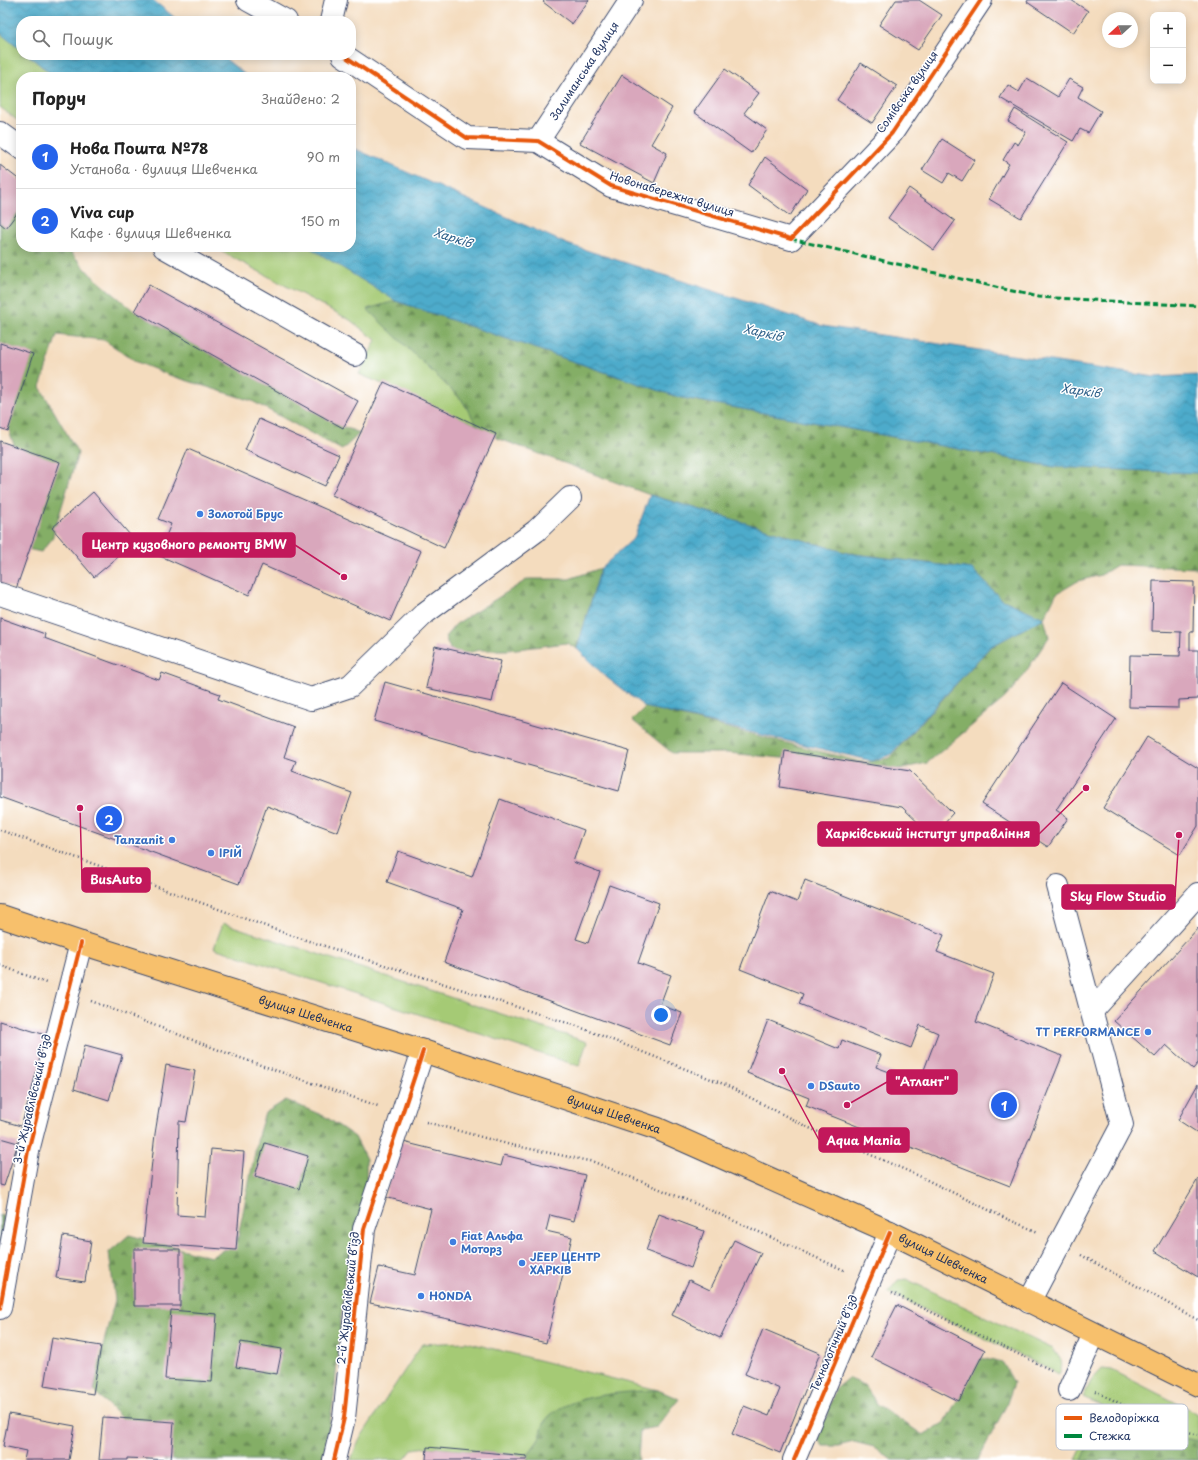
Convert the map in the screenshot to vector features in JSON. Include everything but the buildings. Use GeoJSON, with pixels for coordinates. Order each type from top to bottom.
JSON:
{"type":"FeatureCollection","features":[{"type":"Feature","properties":{"kind":"main road","name":"вулиця Шевченка"},"geometry":{"type":"LineString","coordinates":[[0,916],[423,1051],[658,1129],[890,1232],[1198,1385]]}},
{"type":"Feature","properties":{"kind":"street"},"geometry":{"type":"LineString","coordinates":[[248,0],[277,16]]}},
{"type":"Feature","properties":{"kind":"street"},"geometry":{"type":"LineString","coordinates":[[332,16],[336,0]]}},
{"type":"Feature","properties":{"kind":"street","name":"Залиманська вулиця"},"geometry":{"type":"LineString","coordinates":[[538,141],[631,0]]}},
{"type":"Feature","properties":{"kind":"street","name":"Сомівська вулиця"},"geometry":{"type":"LineString","coordinates":[[790,239],[892,133],[981,0]]}},
{"type":"Feature","properties":{"kind":"street","name":"Новонабережна вулиця"},"geometry":{"type":"LineString","coordinates":[[350,60],[467,138],[538,141],[611,186],[790,239]]}},
{"type":"Feature","properties":{"kind":"street"},"geometry":{"type":"LineString","coordinates":[[0,133],[16,144]]}},
{"type":"Feature","properties":{"kind":"street"},"geometry":{"type":"LineString","coordinates":[[173,252],[355,355]]}},
{"type":"Feature","properties":{"kind":"street"},"geometry":{"type":"LineString","coordinates":[[0,594],[311,699],[350,686],[425,612],[536,531],[570,498]]}},
{"type":"Feature","properties":{"kind":"street"},"geometry":{"type":"LineString","coordinates":[[1029,1302],[1122,1125],[1058,886]]}},
{"type":"Feature","properties":{"kind":"street"},"geometry":{"type":"LineString","coordinates":[[1092,1011],[1198,894]]}},
{"type":"Feature","properties":{"kind":"street","name":"3-й Журавлівський в’їзд"},"geometry":{"type":"LineString","coordinates":[[0,1308],[28,1151],[81,943]]}},
{"type":"Feature","properties":{"kind":"street","name":"2-й Журавлівський в’їзд"},"geometry":{"type":"LineString","coordinates":[[334,1460],[344,1418],[364,1229],[423,1051]]}},
{"type":"Feature","properties":{"kind":"street","name":"Технологічний в’їзд"},"geometry":{"type":"LineString","coordinates":[[794,1460],[890,1232]]}},
{"type":"Feature","properties":{"kind":"street"},"geometry":{"type":"LineString","coordinates":[[1071,1385],[1094,1334]]}},
{"type":"Feature","properties":{"kind":"path"},"geometry":{"type":"LineString","coordinates":[[0,830],[292,936],[577,1026],[726,1085],[806,1127],[918,1175],[1060,1244],[1198,1320]]}},
{"type":"Feature","properties":{"kind":"path"},"geometry":{"type":"LineString","coordinates":[[0,965],[232,1055],[402,1114],[511,1145],[594,1162],[701,1206],[869,1282],[993,1343],[1071,1385],[1115,1404]]}},
{"type":"Feature","properties":{"kind":"path"},"geometry":{"type":"LineString","coordinates":[[1188,1432],[1198,1435]]}},
{"type":"Feature","properties":{"kind":"green space"},"geometry":{"type":"Polygon","coordinates":[[[0,33],[16,46],[16,60],[34,60],[49,72],[16,72],[16,119],[0,107],[0,33]]]}},
{"type":"Feature","properties":{"kind":"green space"},"geometry":{"type":"Polygon","coordinates":[[[0,198],[16,207],[16,252],[70,252],[91,275],[134,311],[339,425],[360,433],[342,450],[252,401],[169,375],[137,362],[104,340],[57,335],[40,387],[78,453],[52,539],[41,552],[23,548],[23,472],[0,403],[0,198]]]}},
{"type":"Feature","properties":{"kind":"green space"},"geometry":{"type":"Polygon","coordinates":[[[222,252],[317,252],[396,301],[368,309],[462,400],[477,425],[359,374],[376,340],[350,320],[222,252]]]}},
{"type":"Feature","properties":{"kind":"green space"},"geometry":{"type":"Polygon","coordinates":[[[396,301],[678,397],[1055,467],[1198,473],[1198,568],[1117,565],[1101,575],[1078,581],[1056,594],[1044,618],[1049,637],[1021,679],[1005,698],[927,763],[885,772],[792,759],[728,753],[672,753],[632,720],[645,707],[865,763],[889,758],[990,647],[1043,618],[1001,599],[972,569],[847,553],[650,495],[497,438],[477,425],[462,400],[367,309],[396,301]]]}},
{"type":"Feature","properties":{"kind":"green space"},"geometry":{"type":"Polygon","coordinates":[[[601,568],[577,649],[567,643],[508,650],[480,650],[453,656],[445,637],[456,624],[528,579],[569,579],[601,568]]]}},
{"type":"Feature","properties":{"kind":"green space"},"geometry":{"type":"Polygon","coordinates":[[[223,923],[587,1042],[579,1066],[214,948],[223,923]]]}},
{"type":"Feature","properties":{"kind":"green space"},"geometry":{"type":"Polygon","coordinates":[[[286,1100],[326,1117],[355,1137],[366,1159],[367,1198],[345,1273],[334,1397],[323,1460],[164,1460],[94,1391],[105,1337],[115,1300],[109,1252],[129,1235],[211,1257],[237,1242],[259,1132],[265,1113],[286,1100]]]}},
{"type":"Feature","properties":{"kind":"green space"},"geometry":{"type":"Polygon","coordinates":[[[0,1215],[3,1215],[0,1259],[0,1215]]]}},
{"type":"Feature","properties":{"kind":"green space"},"geometry":{"type":"Polygon","coordinates":[[[906,1279],[1053,1349],[1062,1363],[1059,1374],[888,1292],[898,1280],[906,1279]]]}},
{"type":"Feature","properties":{"kind":"green space"},"geometry":{"type":"Polygon","coordinates":[[[466,1342],[658,1390],[583,1399],[545,1422],[540,1438],[527,1456],[427,1447],[413,1449],[404,1460],[351,1460],[359,1440],[422,1344],[466,1342]]]}},
{"type":"Feature","properties":{"kind":"green space"},"geometry":{"type":"Polygon","coordinates":[[[981,1358],[1003,1363],[1014,1383],[1006,1406],[978,1460],[892,1460],[874,1447],[854,1442],[838,1446],[823,1446],[818,1440],[836,1388],[848,1378],[864,1385],[878,1405],[923,1435],[945,1422],[981,1358]]]}},
{"type":"Feature","properties":{"kind":"green space"},"geometry":{"type":"Polygon","coordinates":[[[1102,1369],[1112,1370],[1178,1404],[1098,1404],[1083,1397],[1091,1381],[1102,1369]]]}},
{"type":"Feature","properties":{"kind":"green space"},"geometry":{"type":"Polygon","coordinates":[[[658,1390],[679,1399],[657,1427],[640,1430],[638,1460],[527,1460],[530,1452],[540,1437],[545,1421],[554,1412],[566,1405],[597,1396],[658,1390]]]}},
{"type":"Feature","properties":{"kind":"green space"},"geometry":{"type":"Polygon","coordinates":[[[1188,1409],[1198,1414],[1198,1460],[1076,1460],[1081,1450],[1188,1450],[1188,1409]]]}},
{"type":"Feature","properties":{"kind":"green space"},"geometry":{"type":"Polygon","coordinates":[[[1188,1439],[1198,1441],[1198,1460],[1082,1460],[1086,1450],[1188,1450],[1188,1439]]]}},
{"type":"Feature","properties":{"kind":"water"},"geometry":{"type":"Polygon","coordinates":[[[0,0],[153,0],[173,16],[16,16],[16,46],[0,33],[0,0]]]}},
{"type":"Feature","properties":{"kind":"water"},"geometry":{"type":"Polygon","coordinates":[[[34,60],[227,60],[242,72],[49,72],[34,60]]]}},
{"type":"Feature","properties":{"kind":"water","name":"Харків"},"geometry":{"type":"Polygon","coordinates":[[[356,149],[567,244],[823,326],[1155,377],[1198,375],[1198,473],[1055,467],[678,397],[396,301],[317,252],[356,252],[356,149]]]}},
{"type":"Feature","properties":{"kind":"water"},"geometry":{"type":"Polygon","coordinates":[[[650,495],[847,553],[972,569],[1001,599],[1044,618],[990,647],[890,755],[872,761],[645,707],[606,677],[577,649],[601,568],[634,538],[650,495]]]}},
{"type":"Feature","properties":{"kind":"marked path"},"geometry":{"type":"LineString","coordinates":[[791,239],[1038,297],[1198,306]]}},
{"type":"Feature","properties":{"kind":"cycle path"},"geometry":{"type":"LineString","coordinates":[[350,60],[467,138],[538,141],[611,186],[791,239],[892,133],[981,0]]}},
{"type":"Feature","properties":{"kind":"cycle path"},"geometry":{"type":"LineString","coordinates":[[0,1308],[28,1151],[81,943]]}},
{"type":"Feature","properties":{"kind":"cycle path"},"geometry":{"type":"LineString","coordinates":[[334,1460],[344,1418],[364,1229],[423,1051]]}},
{"type":"Feature","properties":{"kind":"cycle path"},"geometry":{"type":"LineString","coordinates":[[794,1460],[890,1232]]}},
{"type":"Feature","properties":{"kind":"place","name":"Золотой Брус"},"geometry":{"type":"Point","coordinates":[200,514]}},
{"type":"Feature","properties":{"kind":"place","name":"Центр кузовного ремонту BMW"},"geometry":{"type":"Point","coordinates":[344,577]}},
{"type":"Feature","properties":{"kind":"place","name":"Харківський інститут управління"},"geometry":{"type":"Point","coordinates":[1086,788]}},
{"type":"Feature","properties":{"kind":"place","name":"BusAuto"},"geometry":{"type":"Point","coordinates":[80,808]}},
{"type":"Feature","properties":{"kind":"place","name":"Viva cup"},"geometry":{"type":"Point","coordinates":[109,819]}},
{"type":"Feature","properties":{"kind":"place","name":"Sky Flow Studio"},"geometry":{"type":"Point","coordinates":[1179,835]}},
{"type":"Feature","properties":{"kind":"place","name":"Tanzanit"},"geometry":{"type":"Point","coordinates":[172,840]}},
{"type":"Feature","properties":{"kind":"place","name":"ІРІЙ"},"geometry":{"type":"Point","coordinates":[211,853]}},
{"type":"Feature","properties":{"kind":"place","name":"TT PERFORMANCE"},"geometry":{"type":"Point","coordinates":[1148,1032]}},
{"type":"Feature","properties":{"kind":"place","name":"Aqua Mania"},"geometry":{"type":"Point","coordinates":[782,1071]}},
{"type":"Feature","properties":{"kind":"place","name":"DSauto"},"geometry":{"type":"Point","coordinates":[811,1086]}},
{"type":"Feature","properties":{"kind":"place","name":"\"Атлант\""},"geometry":{"type":"Point","coordinates":[847,1105]}},
{"type":"Feature","properties":{"kind":"place","name":"Нова Пошта №78"},"geometry":{"type":"Point","coordinates":[1004,1105]}},
{"type":"Feature","properties":{"kind":"place","name":"Fiat Альфа Моторз"},"geometry":{"type":"Point","coordinates":[453,1242]}},
{"type":"Feature","properties":{"kind":"place","name":"JEEP ЦЕНТР ХАРКІВ"},"geometry":{"type":"Point","coordinates":[522,1263]}},
{"type":"Feature","properties":{"kind":"place","name":"HONDA"},"geometry":{"type":"Point","coordinates":[421,1296]}}]}
